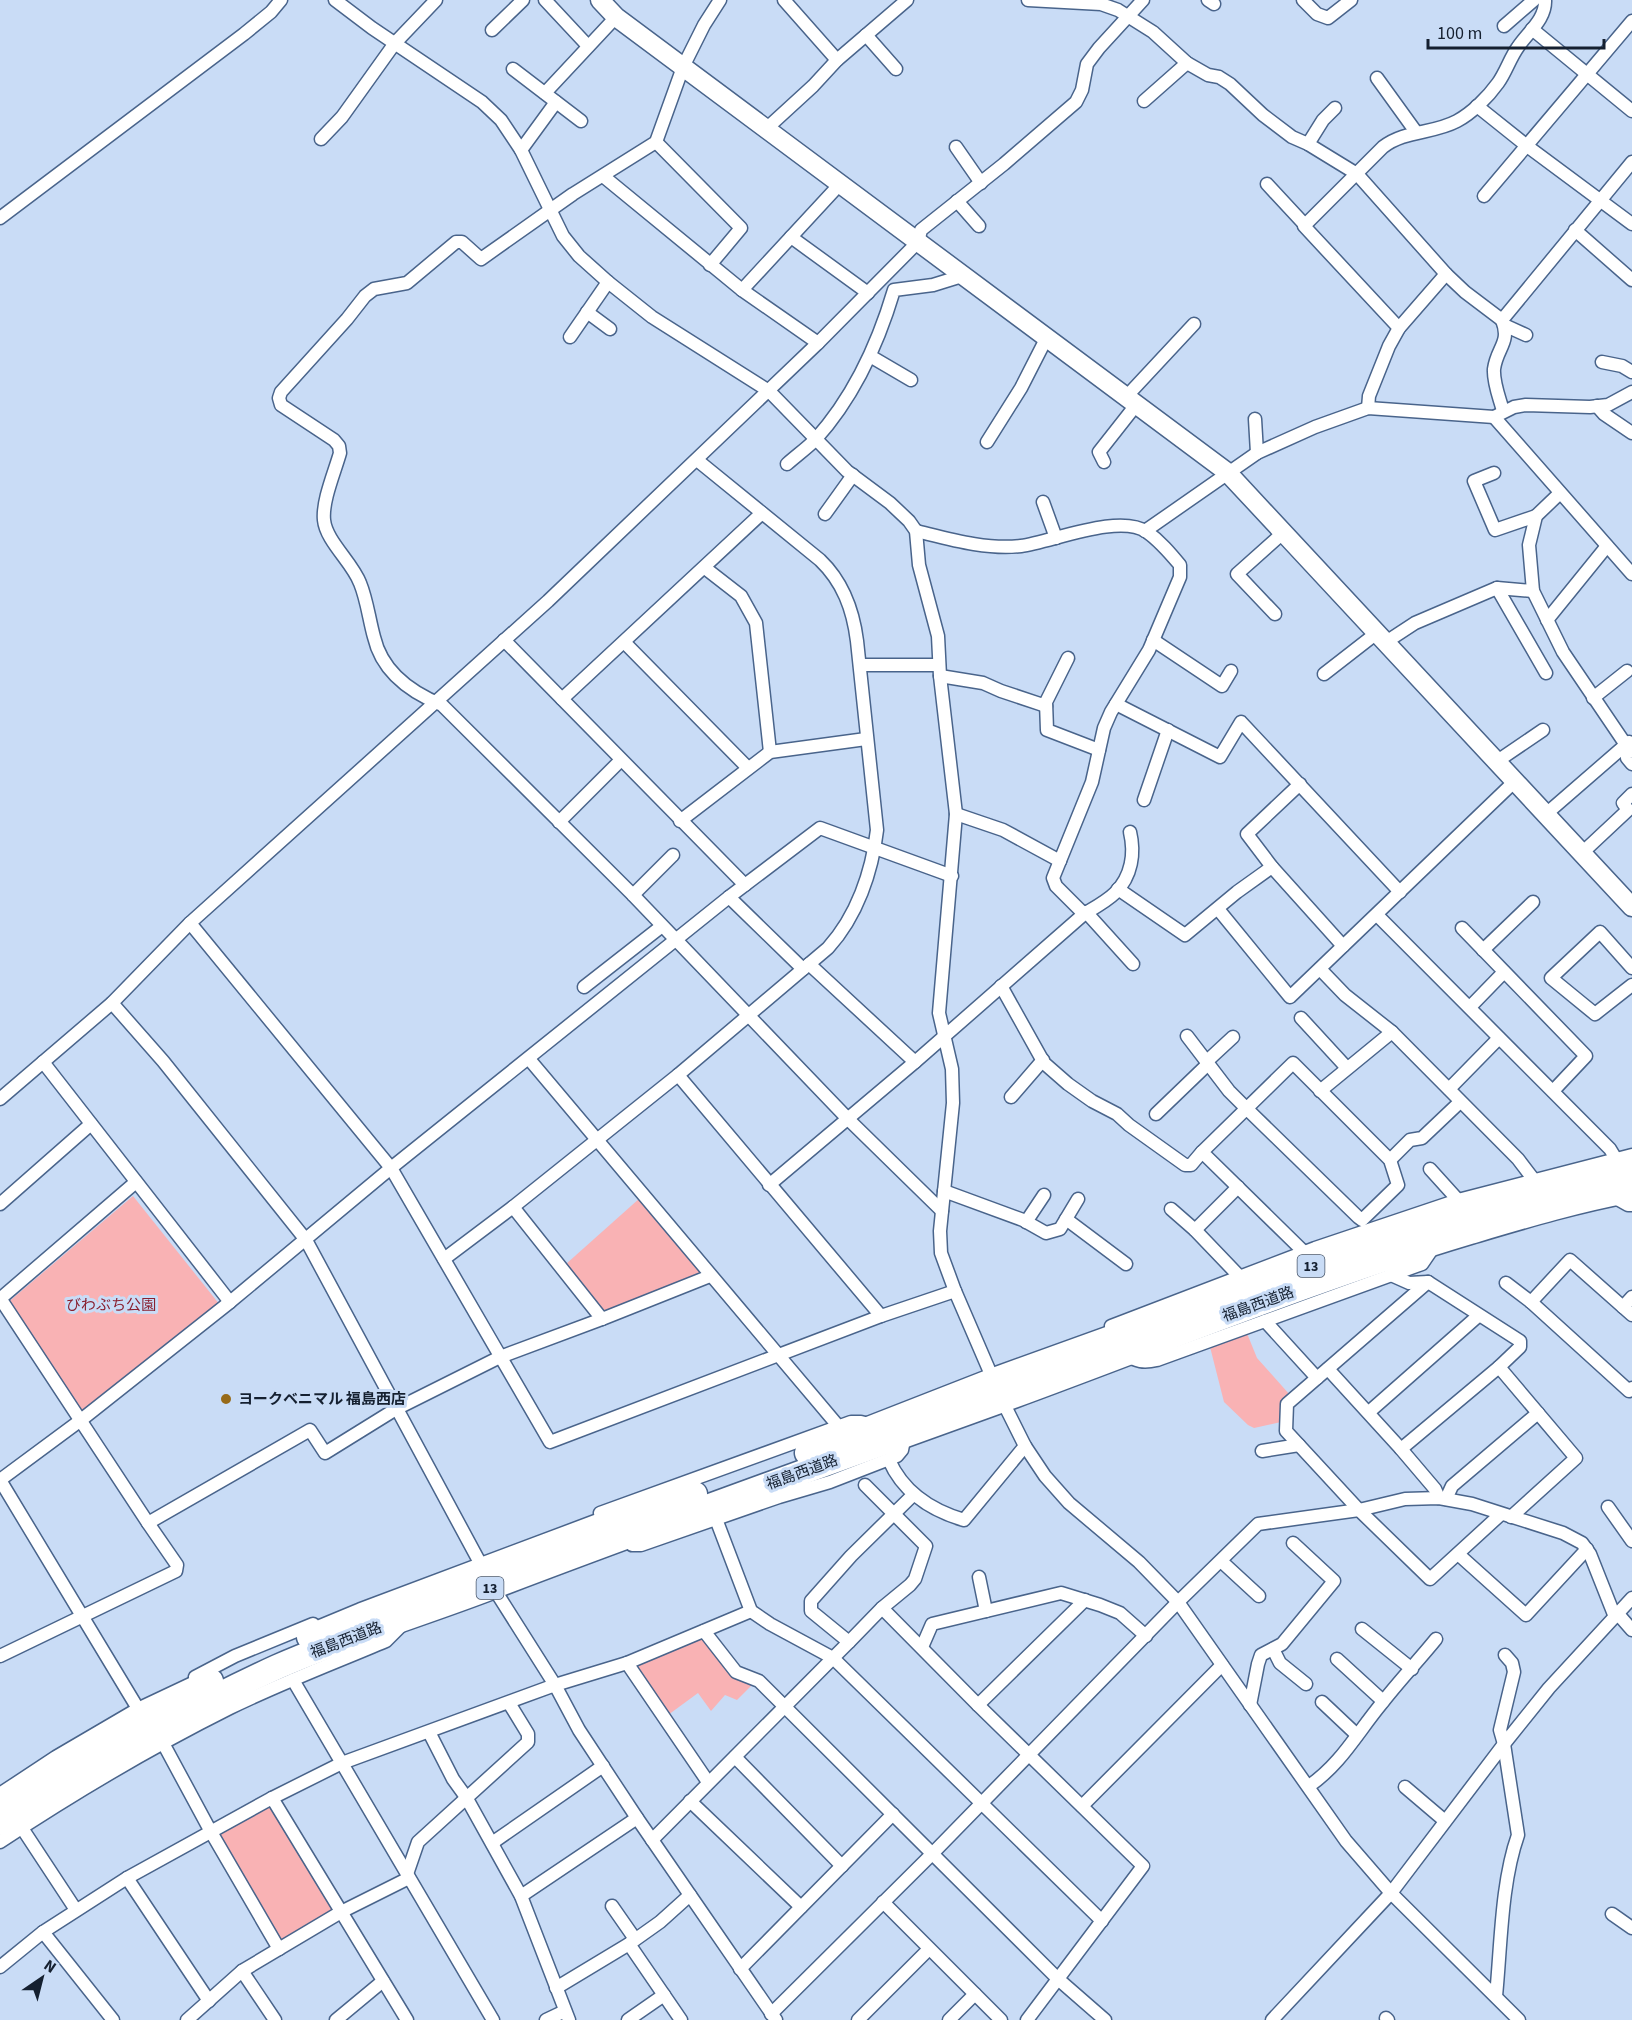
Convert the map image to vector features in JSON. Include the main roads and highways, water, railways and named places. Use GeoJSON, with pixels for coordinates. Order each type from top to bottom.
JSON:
{"type":"FeatureCollection","features":[{"type":"Feature","properties":{"kind":"highway","name":"福島西道路"},"geometry":{"type":"LineString","coordinates":[[0,1801],[59,1762],[141,1714],[251,1662],[358,1617],[626,1536],[905,1435],[1090,1345],[1467,1213],[1624,1163]]}},
{"type":"Feature","properties":{"kind":"highway","name":"福島西道路"},"geometry":{"type":"LineString","coordinates":[[11,1825],[138,1737],[223,1693],[280,1666],[409,1617],[584,1531],[709,1489],[876,1427],[1124,1354],[1383,1259],[1553,1208],[1620,1192]]}},
{"type":"Feature","properties":{"kind":"place","name":"ヨークベニマル 福島西店"},"geometry":{"type":"Point","coordinates":[226,1399]}},
{"type":"Feature","properties":{"kind":"park label","name":"びわぶち公園"},"geometry":{"type":"Point","coordinates":[111,1305]}}]}
